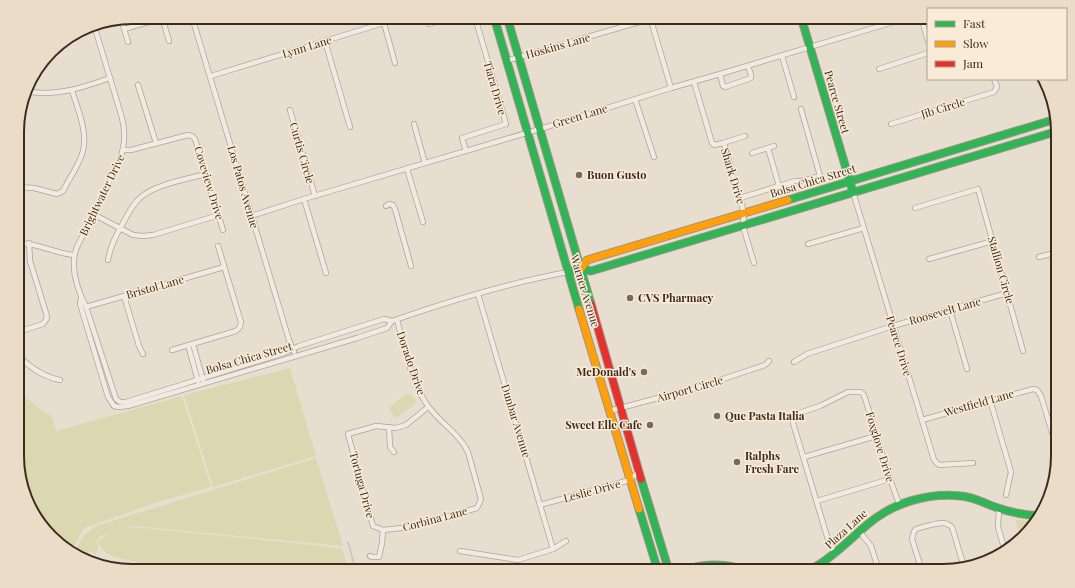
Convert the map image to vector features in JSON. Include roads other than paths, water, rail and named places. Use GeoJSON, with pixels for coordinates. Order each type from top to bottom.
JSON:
{"type":"FeatureCollection","features":[{"type":"Feature","properties":{"kind":"main road","name":"Warner Avenue"},"geometry":{"type":"LineString","coordinates":[[496,24],[609,412],[656,564]]}},
{"type":"Feature","properties":{"kind":"main road","name":"Warner Avenue"},"geometry":{"type":"LineString","coordinates":[[509,24],[581,269],[620,409],[667,564]]}},
{"type":"Feature","properties":{"kind":"main road","name":"Pearce Street"},"geometry":{"type":"LineString","coordinates":[[803,24],[853,192]]}},
{"type":"Feature","properties":{"kind":"main road","name":"Bolsa Chica Street"},"geometry":{"type":"LineString","coordinates":[[581,269],[587,260],[1050,120]]}},
{"type":"Feature","properties":{"kind":"main road"},"geometry":{"type":"LineString","coordinates":[[1047,121],[1051,127]]}},
{"type":"Feature","properties":{"kind":"main road","name":"Bolsa Chica Street"},"geometry":{"type":"LineString","coordinates":[[568,272],[581,269],[591,271],[1051,133]]}},
{"type":"Feature","properties":{"kind":"main road"},"geometry":{"type":"LineString","coordinates":[[679,233],[682,244]]}},
{"type":"Feature","properties":{"kind":"main road","name":"Plaza Lane"},"geometry":{"type":"LineString","coordinates":[[822,564],[836,554],[859,531],[879,515],[899,504],[929,497],[949,495],[972,498],[1020,514],[1033,515]]}},
{"type":"Feature","properties":{"kind":"street"},"geometry":{"type":"LineString","coordinates":[[124,29],[140,24]]}},
{"type":"Feature","properties":{"kind":"street"},"geometry":{"type":"LineString","coordinates":[[164,24],[169,41]]}},
{"type":"Feature","properties":{"kind":"street","name":"Los Patos Avenue"},"geometry":{"type":"LineString","coordinates":[[194,24],[289,340],[296,356]]}},
{"type":"Feature","properties":{"kind":"street","name":"Lynn Lane"},"geometry":{"type":"LineString","coordinates":[[210,76],[381,24]]}},
{"type":"Feature","properties":{"kind":"street"},"geometry":{"type":"LineString","coordinates":[[384,24],[395,63]]}},
{"type":"Feature","properties":{"kind":"street","name":"Tiara Drive"},"geometry":{"type":"LineString","coordinates":[[466,151],[462,138],[506,124],[477,24]]}},
{"type":"Feature","properties":{"kind":"street","name":"Hoskins Lane"},"geometry":{"type":"LineString","coordinates":[[506,61],[630,24]]}},
{"type":"Feature","properties":{"kind":"street"},"geometry":{"type":"LineString","coordinates":[[652,24],[671,88]]}},
{"type":"Feature","properties":{"kind":"street","name":"Green Lane"},"geometry":{"type":"LineString","coordinates":[[251,216],[671,88],[887,24]]}},
{"type":"Feature","properties":{"kind":"street"},"geometry":{"type":"LineString","coordinates":[[923,24],[927,38]]}},
{"type":"Feature","properties":{"kind":"street"},"geometry":{"type":"LineString","coordinates":[[123,25],[128,42]]}},
{"type":"Feature","properties":{"kind":"street","name":"Brightwater Drive"},"geometry":{"type":"LineString","coordinates":[[96,30],[124,130],[124,150],[120,162],[74,255],[74,273],[114,394]]}},
{"type":"Feature","properties":{"kind":"street"},"geometry":{"type":"LineString","coordinates":[[325,41],[350,127]]}},
{"type":"Feature","properties":{"kind":"street"},"geometry":{"type":"LineString","coordinates":[[879,69],[927,53]]}},
{"type":"Feature","properties":{"kind":"street"},"geometry":{"type":"LineString","coordinates":[[782,56],[794,97]]}},
{"type":"Feature","properties":{"kind":"street"},"geometry":{"type":"LineString","coordinates":[[720,74],[723,86],[725,87],[751,78],[748,66]]}},
{"type":"Feature","properties":{"kind":"street"},"geometry":{"type":"LineString","coordinates":[[32,93],[57,94],[110,78]]}},
{"type":"Feature","properties":{"kind":"street","name":"Jib Circle"},"geometry":{"type":"LineString","coordinates":[[891,124],[994,92],[997,87],[994,80]]}},
{"type":"Feature","properties":{"kind":"street","name":"Shark Drive"},"geometry":{"type":"LineString","coordinates":[[694,82],[712,143],[716,145],[723,143],[744,213],[743,226]]}},
{"type":"Feature","properties":{"kind":"street"},"geometry":{"type":"LineString","coordinates":[[124,150],[131,150],[156,144],[138,85]]}},
{"type":"Feature","properties":{"kind":"street"},"geometry":{"type":"LineString","coordinates":[[24,187],[34,188],[57,194],[63,191],[80,159],[84,144],[82,127],[72,90]]}},
{"type":"Feature","properties":{"kind":"street"},"geometry":{"type":"LineString","coordinates":[[636,99],[654,157]]}},
{"type":"Feature","properties":{"kind":"street"},"geometry":{"type":"LineString","coordinates":[[740,198],[820,175],[801,109]]}},
{"type":"Feature","properties":{"kind":"street","name":"Curtis Circle"},"geometry":{"type":"LineString","coordinates":[[290,110],[315,196]]}},
{"type":"Feature","properties":{"kind":"street"},"geometry":{"type":"LineString","coordinates":[[414,124],[424,163]]}},
{"type":"Feature","properties":{"kind":"street","name":"Coveview Drive"},"geometry":{"type":"LineString","coordinates":[[156,144],[188,135],[195,139],[224,230]]}},
{"type":"Feature","properties":{"kind":"street"},"geometry":{"type":"LineString","coordinates":[[723,143],[745,136]]}},
{"type":"Feature","properties":{"kind":"street"},"geometry":{"type":"LineString","coordinates":[[752,153],[774,146]]}},
{"type":"Feature","properties":{"kind":"street"},"geometry":{"type":"LineString","coordinates":[[768,148],[779,186]]}},
{"type":"Feature","properties":{"kind":"street"},"geometry":{"type":"LineString","coordinates":[[407,169],[423,222]]}},
{"type":"Feature","properties":{"kind":"street"},"geometry":{"type":"LineString","coordinates":[[108,260],[110,251],[120,228],[132,206],[139,198],[146,192],[156,188],[206,174]]}},
{"type":"Feature","properties":{"kind":"street","name":"Stallion Circle"},"geometry":{"type":"LineString","coordinates":[[915,208],[978,189],[1023,351]]}},
{"type":"Feature","properties":{"kind":"street","name":"Pearce Drive"},"geometry":{"type":"LineString","coordinates":[[853,192],[934,460],[939,465],[973,463]]}},
{"type":"Feature","properties":{"kind":"street"},"geometry":{"type":"LineString","coordinates":[[304,199],[326,273]]}},
{"type":"Feature","properties":{"kind":"street"},"geometry":{"type":"LineString","coordinates":[[386,206],[389,204],[393,205],[395,209],[411,266]]}},
{"type":"Feature","properties":{"kind":"street"},"geometry":{"type":"LineString","coordinates":[[93,214],[133,234],[148,236],[219,215]]}},
{"type":"Feature","properties":{"kind":"street"},"geometry":{"type":"LineString","coordinates":[[743,226],[754,263]]}},
{"type":"Feature","properties":{"kind":"street"},"geometry":{"type":"LineString","coordinates":[[808,244],[864,228]]}},
{"type":"Feature","properties":{"kind":"street"},"geometry":{"type":"LineString","coordinates":[[929,259],[993,241]]}},
{"type":"Feature","properties":{"kind":"street"},"geometry":{"type":"LineString","coordinates":[[24,243],[29,243],[62,254],[74,255]]}},
{"type":"Feature","properties":{"kind":"street"},"geometry":{"type":"LineString","coordinates":[[24,330],[42,324],[47,318],[30,261],[29,243]]}},
{"type":"Feature","properties":{"kind":"street"},"geometry":{"type":"LineString","coordinates":[[172,350],[236,332],[240,327],[241,322],[218,246]]}},
{"type":"Feature","properties":{"kind":"street"},"geometry":{"type":"LineString","coordinates":[[1039,257],[1051,254]]}},
{"type":"Feature","properties":{"kind":"street","name":"Bristol Lane"},"geometry":{"type":"LineString","coordinates":[[86,307],[224,267]]}},
{"type":"Feature","properties":{"kind":"street","name":"Bolsa Chica Street"},"geometry":{"type":"LineString","coordinates":[[114,394],[116,399],[120,402],[124,402],[384,319],[394,320],[539,277],[568,272]]}},
{"type":"Feature","properties":{"kind":"street","name":"Roosevelt Lane"},"geometry":{"type":"LineString","coordinates":[[794,362],[807,354],[893,326],[1007,293]]}},
{"type":"Feature","properties":{"kind":"street","name":"Dunbar Avenue"},"geometry":{"type":"LineString","coordinates":[[478,294],[553,549]]}},
{"type":"Feature","properties":{"kind":"street","name":"Brightwater Drive"},"geometry":{"type":"LineString","coordinates":[[81,296],[80,304],[111,402]]}},
{"type":"Feature","properties":{"kind":"street"},"geometry":{"type":"LineString","coordinates":[[124,296],[139,346],[143,354]]}},
{"type":"Feature","properties":{"kind":"street"},"geometry":{"type":"LineString","coordinates":[[950,310],[967,369]]}},
{"type":"Feature","properties":{"kind":"street","name":"Bolsa Chica Street"},"geometry":{"type":"LineString","coordinates":[[111,402],[114,406],[118,407],[128,406],[387,328],[394,320]]}},
{"type":"Feature","properties":{"kind":"street","name":"Dorado Drive"},"geometry":{"type":"LineString","coordinates":[[394,320],[420,394],[437,417],[459,437],[465,445],[481,496],[477,508]]}},
{"type":"Feature","properties":{"kind":"street"},"geometry":{"type":"LineString","coordinates":[[190,344],[201,384]]}},
{"type":"Feature","properties":{"kind":"street","name":"Airport Circle"},"geometry":{"type":"LineString","coordinates":[[609,412],[733,376],[766,365],[769,361]]}},
{"type":"Feature","properties":{"kind":"street"},"geometry":{"type":"LineString","coordinates":[[24,362],[45,376],[60,380]]}},
{"type":"Feature","properties":{"kind":"street","name":"Westfield Lane"},"geometry":{"type":"LineString","coordinates":[[922,420],[1032,389],[1037,390],[1041,396],[1051,429]]}},
{"type":"Feature","properties":{"kind":"street","name":"Foxglove Drive"},"geometry":{"type":"LineString","coordinates":[[804,457],[793,423],[794,417],[799,413],[820,406],[848,392],[861,392],[866,398],[876,436],[899,504]]}},
{"type":"Feature","properties":{"kind":"street"},"geometry":{"type":"LineString","coordinates":[[990,400],[1011,472],[1006,494]]}},
{"type":"Feature","properties":{"kind":"street"},"geometry":{"type":"LineString","coordinates":[[394,452],[390,447],[389,427],[396,428],[406,424],[428,406]]}},
{"type":"Feature","properties":{"kind":"street","name":"Tortuga Drive"},"geometry":{"type":"LineString","coordinates":[[383,530],[373,526],[348,434],[376,426],[389,427]]}},
{"type":"Feature","properties":{"kind":"street"},"geometry":{"type":"LineString","coordinates":[[836,554],[829,543],[804,457],[876,436]]}},
{"type":"Feature","properties":{"kind":"street","name":"Leslie Drive"},"geometry":{"type":"LineString","coordinates":[[540,505],[630,480],[639,471]]}},
{"type":"Feature","properties":{"kind":"street"},"geometry":{"type":"LineString","coordinates":[[816,501],[890,479]]}},
{"type":"Feature","properties":{"kind":"street","name":"Corbina Lane"},"geometry":{"type":"LineString","coordinates":[[383,530],[411,527],[477,508]]}},
{"type":"Feature","properties":{"kind":"street"},"geometry":{"type":"LineString","coordinates":[[999,508],[998,527],[1003,546]]}},
{"type":"Feature","properties":{"kind":"street"},"geometry":{"type":"LineString","coordinates":[[920,564],[912,539],[914,531],[920,528],[942,523],[948,524],[952,527],[963,562]]}},
{"type":"Feature","properties":{"kind":"street"},"geometry":{"type":"LineString","coordinates":[[370,556],[372,558],[379,557],[383,530]]}},
{"type":"Feature","properties":{"kind":"street"},"geometry":{"type":"LineString","coordinates":[[859,531],[871,546],[877,564]]}},
{"type":"Feature","properties":{"kind":"street"},"geometry":{"type":"LineString","coordinates":[[460,551],[518,560],[553,549],[566,541]]}},
{"type":"Feature","properties":{"kind":"waterway"},"geometry":{"type":"LineString","coordinates":[[348,542],[354,564]]}},
{"type":"Feature","properties":{"kind":"place","name":"Buon Gusto"},"geometry":{"type":"Point","coordinates":[579,175]}},
{"type":"Feature","properties":{"kind":"place","name":"CVS Pharmacy"},"geometry":{"type":"Point","coordinates":[630,298]}},
{"type":"Feature","properties":{"kind":"place","name":"McDonald's"},"geometry":{"type":"Point","coordinates":[644,372]}},
{"type":"Feature","properties":{"kind":"place","name":"Que Pasta Italia"},"geometry":{"type":"Point","coordinates":[717,416]}},
{"type":"Feature","properties":{"kind":"place","name":"Sweet Elle Cafe"},"geometry":{"type":"Point","coordinates":[650,425]}},
{"type":"Feature","properties":{"kind":"place","name":"Ralphs Fresh Fare"},"geometry":{"type":"Point","coordinates":[737,462]}}]}
